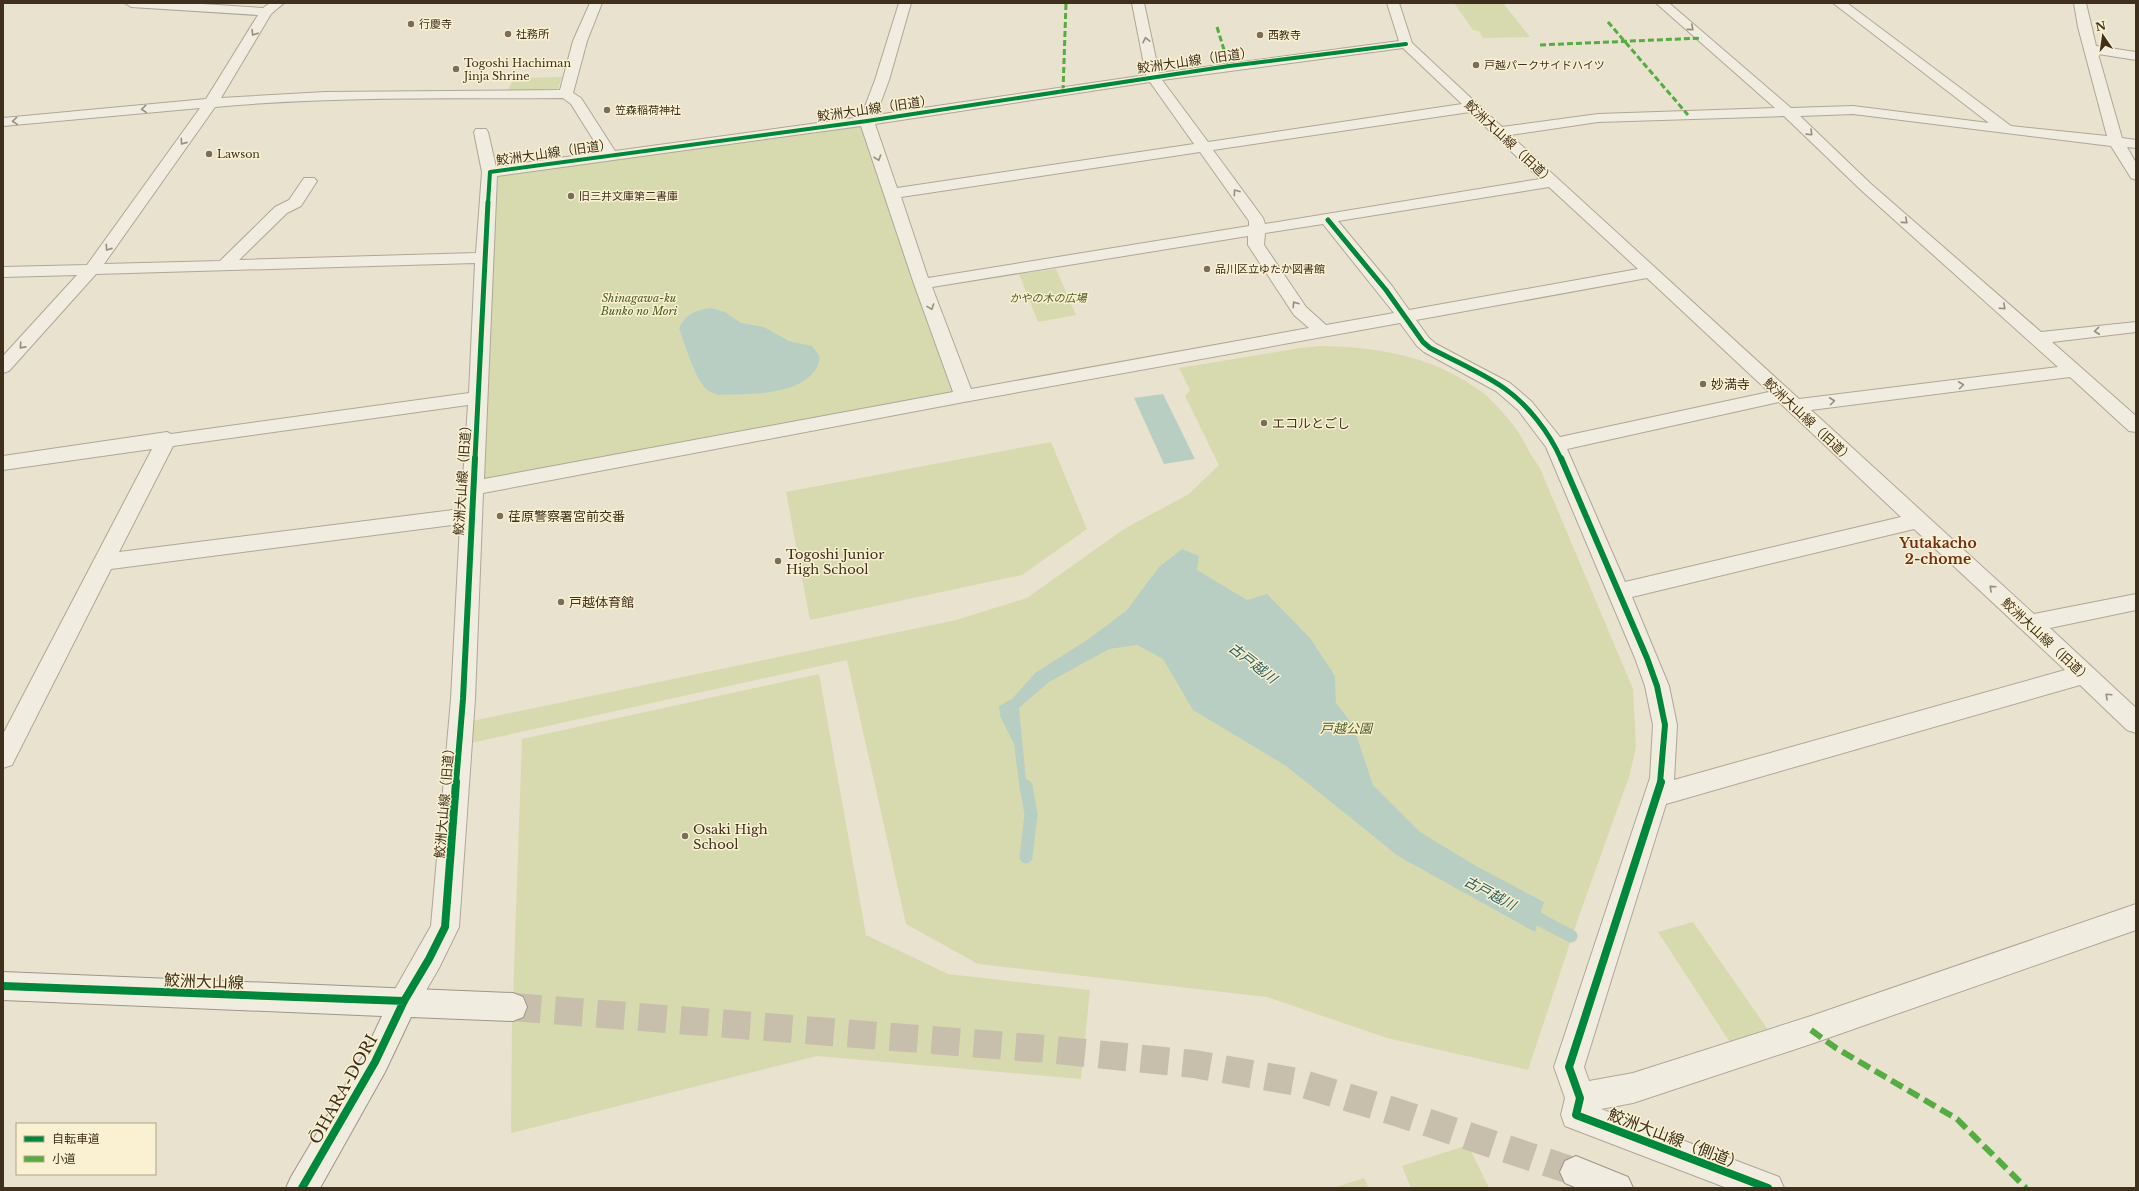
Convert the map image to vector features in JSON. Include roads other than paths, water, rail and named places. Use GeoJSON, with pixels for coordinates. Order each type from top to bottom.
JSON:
{"type":"FeatureCollection","features":[{"type":"Feature","properties":{"kind":"street"},"geometry":{"type":"LineString","coordinates":[[131,3],[272,8]]}},
{"type":"Feature","properties":{"kind":"street"},"geometry":{"type":"LineString","coordinates":[[566,94],[580,42],[596,3]]}},
{"type":"Feature","properties":{"kind":"street"},"geometry":{"type":"LineString","coordinates":[[905,3],[882,80],[867,121],[922,284],[964,396]]}},
{"type":"Feature","properties":{"kind":"street"},"geometry":{"type":"LineString","coordinates":[[1138,3],[1153,77],[1257,221],[1256,245],[1300,311],[1322,331]]}},
{"type":"Feature","properties":{"kind":"street"},"geometry":{"type":"LineString","coordinates":[[1393,3],[1406,44]]}},
{"type":"Feature","properties":{"kind":"street"},"geometry":{"type":"LineString","coordinates":[[1662,3],[1788,112],[1866,187],[2136,426]]}},
{"type":"Feature","properties":{"kind":"street"},"geometry":{"type":"LineString","coordinates":[[1839,3],[2008,130]]}},
{"type":"Feature","properties":{"kind":"street"},"geometry":{"type":"LineString","coordinates":[[2080,3],[2090,49],[2116,142],[2136,175]]}},
{"type":"Feature","properties":{"kind":"street"},"geometry":{"type":"LineString","coordinates":[[3,367],[92,269],[211,103],[272,8]]}},
{"type":"Feature","properties":{"kind":"street","name":"鮫洲大山線（旧道）"},"geometry":{"type":"LineString","coordinates":[[404,1001],[429,959],[445,927],[461,729],[471,516],[474,488],[484,258],[490,172],[867,121],[1153,77],[1406,44],[1552,182],[2136,722]]}},
{"type":"Feature","properties":{"kind":"street"},"geometry":{"type":"LineString","coordinates":[[2090,49],[2136,56]]}},
{"type":"Feature","properties":{"kind":"street"},"geometry":{"type":"LineString","coordinates":[[3,122],[211,103],[325,96],[566,94],[576,101],[611,156]]}},
{"type":"Feature","properties":{"kind":"street"},"geometry":{"type":"LineString","coordinates":[[891,194],[1473,107]]}},
{"type":"Feature","properties":{"kind":"street"},"geometry":{"type":"LineString","coordinates":[[1499,132],[1598,118],[1853,110],[2008,130],[2136,144]]}},
{"type":"Feature","properties":{"kind":"street"},"geometry":{"type":"LineString","coordinates":[[481,132],[490,172]]}},
{"type":"Feature","properties":{"kind":"street"},"geometry":{"type":"LineString","coordinates":[[225,265],[281,210],[294,203],[310,181]]}},
{"type":"Feature","properties":{"kind":"street"},"geometry":{"type":"LineString","coordinates":[[922,284],[1328,220],[1552,182]]}},
{"type":"Feature","properties":{"kind":"street"},"geometry":{"type":"LineString","coordinates":[[1328,220],[1405,316],[1423,342],[1430,348],[1503,387],[1525,406],[1555,445],[1647,658],[1656,686],[1665,725],[1662,778],[1569,1067],[1578,1106],[1811,1030],[2136,918]]}},
{"type":"Feature","properties":{"kind":"street"},"geometry":{"type":"LineString","coordinates":[[3,272],[484,258]]}},
{"type":"Feature","properties":{"kind":"street"},"geometry":{"type":"LineString","coordinates":[[474,488],[964,396],[1651,272]]}},
{"type":"Feature","properties":{"kind":"street"},"geometry":{"type":"LineString","coordinates":[[2037,338],[2136,327]]}},
{"type":"Feature","properties":{"kind":"street"},"geometry":{"type":"LineString","coordinates":[[1555,445],[1788,400],[2074,371]]}},
{"type":"Feature","properties":{"kind":"street"},"geometry":{"type":"LineString","coordinates":[[3,463],[167,439],[478,398]]}},
{"type":"Feature","properties":{"kind":"street"},"geometry":{"type":"LineString","coordinates":[[3,758],[167,439]]}},
{"type":"Feature","properties":{"kind":"street"},"geometry":{"type":"LineString","coordinates":[[105,562],[471,516]]}},
{"type":"Feature","properties":{"kind":"street"},"geometry":{"type":"LineString","coordinates":[[1619,592],[1917,521]]}},
{"type":"Feature","properties":{"kind":"street"},"geometry":{"type":"LineString","coordinates":[[2030,623],[2136,602]]}},
{"type":"Feature","properties":{"kind":"street"},"geometry":{"type":"LineString","coordinates":[[1657,796],[2085,674]]}},
{"type":"Feature","properties":{"kind":"street","name":"鮫洲大山線"},"geometry":{"type":"LineString","coordinates":[[3,986],[404,1001],[513,1007]]}},
{"type":"Feature","properties":{"kind":"street","name":"ŌHARA-DORI"},"geometry":{"type":"LineString","coordinates":[[302,1188],[375,1062],[404,1001]]}},
{"type":"Feature","properties":{"kind":"street","name":"鮫洲大山線（側道）"},"geometry":{"type":"LineString","coordinates":[[1578,1106],[1768,1188]]}},
{"type":"Feature","properties":{"kind":"street"},"geometry":{"type":"LineString","coordinates":[[1576,1172],[1617,1188]]}},
{"type":"Feature","properties":{"kind":"water"},"geometry":{"type":"Polygon","coordinates":[[[711,308],[725,312],[741,323],[764,327],[789,341],[812,346],[820,357],[815,370],[806,380],[778,391],[718,395],[709,391],[702,383],[694,368],[679,328],[688,316],[701,310],[711,308]]]}},
{"type":"Feature","properties":{"kind":"water"},"geometry":{"type":"Polygon","coordinates":[[[1163,394],[1195,459],[1164,464],[1134,398],[1163,394]]]}},
{"type":"Feature","properties":{"kind":"water"},"geometry":{"type":"Polygon","coordinates":[[[1182,549],[1199,556],[1197,570],[1247,600],[1267,594],[1310,638],[1335,676],[1336,703],[1353,725],[1373,785],[1420,832],[1476,866],[1544,902],[1535,932],[1398,856],[1286,766],[1193,710],[1163,659],[1137,645],[1109,649],[1049,682],[1019,708],[1028,801],[1020,791],[1014,744],[1000,716],[999,706],[1012,699],[1035,673],[1087,640],[1126,611],[1159,567],[1182,549]]]}},
{"type":"Feature","properties":{"kind":"waterway","name":"古戸越川"},"geometry":{"type":"LineString","coordinates":[[1026,786],[1031,814],[1026,857]]}},
{"type":"Feature","properties":{"kind":"waterway","name":"古戸越川"},"geometry":{"type":"LineString","coordinates":[[1527,913],[1571,936]]}},
{"type":"Feature","properties":{"kind":"tunnel"},"geometry":{"type":"LineString","coordinates":[[513,1007],[1046,1049],[1194,1064],[1297,1082],[1396,1112],[1576,1172]]}},
{"type":"Feature","properties":{"kind":"place","name":"行慶寺"},"geometry":{"type":"Point","coordinates":[411,24]}},
{"type":"Feature","properties":{"kind":"place","name":"社務所"},"geometry":{"type":"Point","coordinates":[508,34]}},
{"type":"Feature","properties":{"kind":"place","name":"西教寺"},"geometry":{"type":"Point","coordinates":[1260,35]}},
{"type":"Feature","properties":{"kind":"place","name":"戸越パークサイドハイツ"},"geometry":{"type":"Point","coordinates":[1476,65]}},
{"type":"Feature","properties":{"kind":"place","name":"Togoshi Hachiman Jinja Shrine"},"geometry":{"type":"Point","coordinates":[456,69]}},
{"type":"Feature","properties":{"kind":"place","name":"笠森稲荷神社"},"geometry":{"type":"Point","coordinates":[607,110]}},
{"type":"Feature","properties":{"kind":"place","name":"Lawson"},"geometry":{"type":"Point","coordinates":[209,154]}},
{"type":"Feature","properties":{"kind":"place","name":"旧三井文庫第二書庫"},"geometry":{"type":"Point","coordinates":[571,196]}},
{"type":"Feature","properties":{"kind":"place","name":"品川区立ゆたか図書館"},"geometry":{"type":"Point","coordinates":[1207,269]}},
{"type":"Feature","properties":{"kind":"place","name":"妙満寺"},"geometry":{"type":"Point","coordinates":[1703,384]}},
{"type":"Feature","properties":{"kind":"place","name":"エコルとごし"},"geometry":{"type":"Point","coordinates":[1264,423]}},
{"type":"Feature","properties":{"kind":"place","name":"荏原警察署宮前交番"},"geometry":{"type":"Point","coordinates":[500,516]}},
{"type":"Feature","properties":{"kind":"place","name":"Togoshi Junior High School"},"geometry":{"type":"Point","coordinates":[778,561]}},
{"type":"Feature","properties":{"kind":"place","name":"戸越体育館"},"geometry":{"type":"Point","coordinates":[561,602]}},
{"type":"Feature","properties":{"kind":"place","name":"Osaki High School"},"geometry":{"type":"Point","coordinates":[685,836]}},
{"type":"Feature","properties":{"kind":"district","name":"Yutakacho 2-chome"},"geometry":{"type":"Point","coordinates":[1938,552]}},
{"type":"Feature","properties":{"kind":"park label","name":"かやの木の広場"},"geometry":{"type":"Point","coordinates":[1048,298]}},
{"type":"Feature","properties":{"kind":"park label","name":"Shinagawa-ku Bunko no Mori"},"geometry":{"type":"Point","coordinates":[639,304]}},
{"type":"Feature","properties":{"kind":"park label","name":"戸越公園"},"geometry":{"type":"Point","coordinates":[1346,728]}}]}
